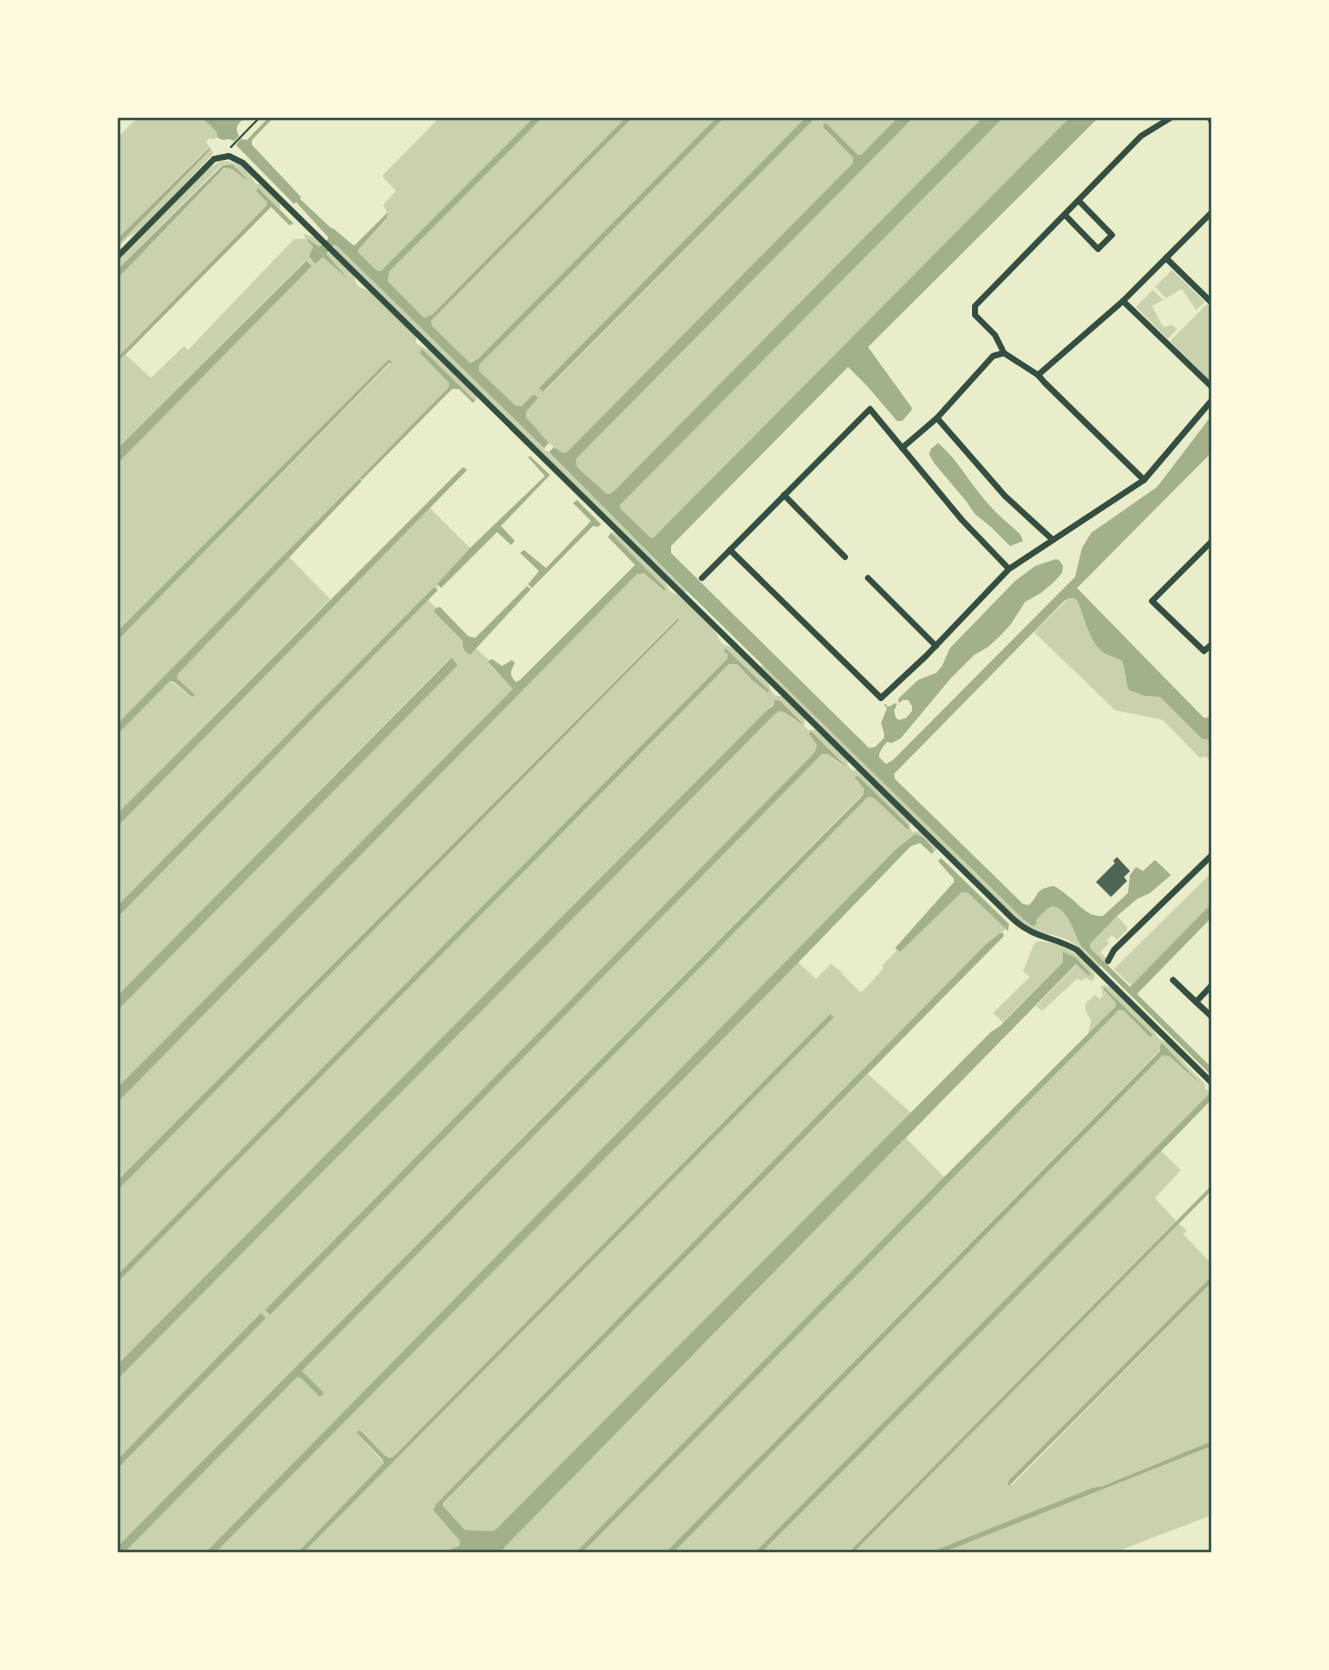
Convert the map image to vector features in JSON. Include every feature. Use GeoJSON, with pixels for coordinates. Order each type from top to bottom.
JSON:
{"type":"FeatureCollection","features":[{"type":"Feature","properties":{"kind":"street"},"geometry":{"type":"LineString","coordinates":[[1144,480],[1038,375],[1004,353],[995,335],[975,315],[975,306],[1141,136],[1172,117]]}},
{"type":"Feature","properties":{"kind":"street"},"geometry":{"type":"LineString","coordinates":[[1209,117],[1212,122]]}},
{"type":"Feature","properties":{"kind":"street"},"geometry":{"type":"LineString","coordinates":[[117,257],[214,159],[224,156],[237,158],[1023,928],[1077,950],[1212,1083]]}},
{"type":"Feature","properties":{"kind":"street"},"geometry":{"type":"LineString","coordinates":[[1065,215],[1098,249],[1112,235],[1079,201]]}},
{"type":"Feature","properties":{"kind":"street"},"geometry":{"type":"LineString","coordinates":[[1038,375],[1123,301],[1212,212]]}},
{"type":"Feature","properties":{"kind":"street"},"geometry":{"type":"LineString","coordinates":[[1166,258],[1212,303]]}},
{"type":"Feature","properties":{"kind":"street"},"geometry":{"type":"LineString","coordinates":[[1123,301],[1212,387]]}},
{"type":"Feature","properties":{"kind":"street"},"geometry":{"type":"LineString","coordinates":[[902,448],[937,418],[993,356],[1004,353]]}},
{"type":"Feature","properties":{"kind":"street"},"geometry":{"type":"LineString","coordinates":[[730,550],[881,698],[936,646],[1009,569],[1144,480],[1212,400]]}},
{"type":"Feature","properties":{"kind":"street"},"geometry":{"type":"LineString","coordinates":[[702,578],[870,409],[962,520],[1009,569]]}},
{"type":"Feature","properties":{"kind":"street"},"geometry":{"type":"LineString","coordinates":[[937,418],[1005,496],[1053,540]]}},
{"type":"Feature","properties":{"kind":"street"},"geometry":{"type":"LineString","coordinates":[[784,495],[845,557]]}},
{"type":"Feature","properties":{"kind":"street"},"geometry":{"type":"LineString","coordinates":[[1212,541],[1152,601],[1204,651],[1212,644]]}},
{"type":"Feature","properties":{"kind":"street"},"geometry":{"type":"LineString","coordinates":[[868,578],[936,646]]}},
{"type":"Feature","properties":{"kind":"street"},"geometry":{"type":"LineString","coordinates":[[1108,961],[1114,950],[1212,855]]}},
{"type":"Feature","properties":{"kind":"street"},"geometry":{"type":"LineString","coordinates":[[1173,980],[1212,1017]]}},
{"type":"Feature","properties":{"kind":"street"},"geometry":{"type":"LineString","coordinates":[[1195,1002],[1212,985]]}},
{"type":"Feature","properties":{"kind":"path"},"geometry":{"type":"LineString","coordinates":[[230,147],[260,117]]}},
{"type":"Feature","properties":{"kind":"shaded area"},"geometry":{"type":"Polygon","coordinates":[[[143,117],[152,120],[154,117],[201,117],[217,132],[217,137],[206,142],[213,154],[137,233],[128,237],[117,249],[117,246],[210,150],[208,148],[117,239],[117,138],[134,121],[143,117]]]}},
{"type":"Feature","properties":{"kind":"shaded area"},"geometry":{"type":"Polygon","coordinates":[[[201,117],[245,117],[238,126],[239,136],[234,141],[217,137],[217,132],[201,117]]]}},
{"type":"Feature","properties":{"kind":"shaded area"},"geometry":{"type":"Polygon","coordinates":[[[269,117],[274,117],[252,140],[252,145],[300,199],[331,228],[355,245],[388,213],[387,218],[358,250],[376,270],[381,271],[534,117],[543,117],[389,272],[388,281],[424,318],[433,314],[626,117],[633,117],[431,321],[432,326],[470,363],[478,359],[717,117],[725,117],[479,365],[479,371],[516,406],[521,406],[534,394],[538,398],[526,412],[526,417],[549,443],[544,448],[337,246],[334,245],[326,254],[350,281],[323,257],[315,264],[309,257],[313,247],[307,240],[319,247],[328,237],[296,202],[294,204],[236,145],[241,139],[247,140],[269,117]]]}},
{"type":"Feature","properties":{"kind":"shaded area"},"geometry":{"type":"Polygon","coordinates":[[[440,117],[534,117],[392,262],[382,271],[376,270],[358,250],[387,219],[388,214],[383,205],[396,191],[382,176],[440,117]]]}},
{"type":"Feature","properties":{"kind":"shaded area"},"geometry":{"type":"Polygon","coordinates":[[[543,117],[626,117],[433,314],[424,318],[388,281],[389,272],[543,117]]]}},
{"type":"Feature","properties":{"kind":"shaded area"},"geometry":{"type":"Polygon","coordinates":[[[633,117],[717,117],[478,359],[469,363],[431,326],[431,321],[633,117]]]}},
{"type":"Feature","properties":{"kind":"shaded area"},"geometry":{"type":"Polygon","coordinates":[[[725,117],[806,117],[540,387],[544,392],[816,117],[898,117],[861,155],[823,128],[853,158],[853,163],[567,452],[563,453],[549,443],[526,417],[526,412],[537,398],[535,394],[520,406],[516,406],[479,371],[479,365],[725,117]]]}},
{"type":"Feature","properties":{"kind":"shaded area"},"geometry":{"type":"Polygon","coordinates":[[[806,117],[816,117],[543,392],[539,388],[806,117]]]}},
{"type":"Feature","properties":{"kind":"shaded area"},"geometry":{"type":"Polygon","coordinates":[[[898,117],[914,117],[576,459],[577,467],[610,494],[983,117],[1004,117],[620,505],[651,538],[654,537],[1070,117],[1099,117],[868,347],[912,408],[902,421],[897,421],[848,367],[671,546],[671,553],[869,748],[875,747],[884,738],[881,723],[887,708],[884,705],[888,707],[896,703],[896,718],[906,718],[912,711],[912,706],[908,700],[899,703],[899,698],[918,680],[936,673],[950,648],[1015,581],[1035,566],[1056,559],[1060,561],[1063,566],[1062,573],[1054,582],[1025,602],[1011,624],[951,678],[901,738],[892,743],[887,742],[879,757],[886,764],[1075,577],[1082,548],[1091,533],[1157,487],[1212,415],[1212,452],[1077,588],[1203,717],[1212,716],[1212,740],[1202,739],[1160,697],[1145,696],[1129,690],[1122,661],[1100,650],[1088,630],[1077,600],[1070,598],[1064,601],[894,774],[895,779],[1023,904],[1029,905],[1040,891],[1054,886],[1088,912],[1103,916],[1128,893],[1130,875],[1136,867],[1143,871],[1155,860],[1171,875],[1117,916],[1090,944],[1090,948],[1130,987],[1212,903],[1212,917],[1137,994],[1212,1068],[1212,1076],[1082,947],[1070,923],[1059,909],[1053,906],[1047,909],[1034,926],[1023,919],[687,591],[549,452],[554,447],[563,453],[567,452],[853,163],[853,158],[823,127],[824,124],[861,155],[898,117]]]}},
{"type":"Feature","properties":{"kind":"shaded area"},"geometry":{"type":"Polygon","coordinates":[[[914,117],[983,117],[616,489],[607,494],[577,467],[576,459],[914,117]]]}},
{"type":"Feature","properties":{"kind":"shaded area"},"geometry":{"type":"Polygon","coordinates":[[[1004,117],[1070,117],[651,538],[620,505],[1004,117]]]}},
{"type":"Feature","properties":{"kind":"shaded area"},"geometry":{"type":"Polygon","coordinates":[[[209,148],[210,150],[117,246],[117,239],[209,148]]]}},
{"type":"Feature","properties":{"kind":"shaded area"},"geometry":{"type":"Polygon","coordinates":[[[221,161],[244,168],[256,184],[261,184],[280,203],[280,209],[294,223],[258,189],[256,191],[267,205],[117,358],[117,279],[221,171],[237,168],[224,164],[219,167],[117,270],[117,260],[206,170],[221,161]]]}},
{"type":"Feature","properties":{"kind":"shaded area"},"geometry":{"type":"Polygon","coordinates":[[[223,165],[233,165],[247,180],[232,169],[224,168],[117,279],[117,270],[223,165]]]}},
{"type":"Feature","properties":{"kind":"shaded area"},"geometry":{"type":"Polygon","coordinates":[[[258,188],[294,224],[289,225],[271,207],[117,363],[117,358],[267,205],[256,191],[258,188]]]}},
{"type":"Feature","properties":{"kind":"shaded area"},"geometry":{"type":"Polygon","coordinates":[[[303,234],[315,237],[321,243],[319,247],[307,240],[313,247],[309,258],[315,264],[322,256],[350,281],[325,254],[330,252],[349,269],[358,285],[369,290],[416,336],[416,343],[430,350],[477,399],[475,401],[421,350],[419,352],[449,383],[449,387],[117,724],[117,641],[392,362],[389,359],[117,633],[117,464],[312,266],[305,261],[117,449],[117,363],[126,355],[151,378],[184,346],[188,350],[294,239],[306,239],[303,234]]]}},
{"type":"Feature","properties":{"kind":"shaded area"},"geometry":{"type":"Polygon","coordinates":[[[334,245],[549,452],[687,591],[685,593],[334,248],[334,245]]]}},
{"type":"Feature","properties":{"kind":"shaded area"},"geometry":{"type":"Polygon","coordinates":[[[306,261],[312,266],[117,464],[117,449],[306,261]]]}},
{"type":"Feature","properties":{"kind":"shaded area"},"geometry":{"type":"Polygon","coordinates":[[[1172,270],[1205,302],[1196,310],[1182,289],[1166,298],[1155,287],[1172,270]]]}},
{"type":"Feature","properties":{"kind":"shaded area"},"geometry":{"type":"Polygon","coordinates":[[[1153,290],[1163,300],[1152,306],[1163,327],[1172,325],[1177,329],[1168,339],[1136,307],[1153,290]]]}},
{"type":"Feature","properties":{"kind":"shaded area"},"geometry":{"type":"Polygon","coordinates":[[[1207,304],[1212,309],[1211,382],[1170,341],[1207,304]]]}},
{"type":"Feature","properties":{"kind":"shaded area"},"geometry":{"type":"Polygon","coordinates":[[[422,349],[475,401],[473,403],[459,389],[452,389],[362,480],[360,478],[449,387],[449,383],[419,352],[422,349]]]}},
{"type":"Feature","properties":{"kind":"shaded area"},"geometry":{"type":"Polygon","coordinates":[[[389,359],[393,363],[389,363],[117,641],[117,632],[389,359]]]}},
{"type":"Feature","properties":{"kind":"shaded area"},"geometry":{"type":"Polygon","coordinates":[[[938,443],[988,504],[1020,534],[1023,541],[1010,546],[975,514],[929,454],[938,443]]]}},
{"type":"Feature","properties":{"kind":"shaded area"},"geometry":{"type":"Polygon","coordinates":[[[528,457],[550,475],[501,526],[515,541],[511,545],[497,532],[441,588],[437,584],[470,548],[545,476],[528,457]]]}},
{"type":"Feature","properties":{"kind":"shaded area"},"geometry":{"type":"Polygon","coordinates":[[[463,467],[467,470],[117,827],[117,814],[463,467]]]}},
{"type":"Feature","properties":{"kind":"shaded area"},"geometry":{"type":"Polygon","coordinates":[[[359,479],[362,481],[178,674],[177,678],[195,695],[192,697],[170,681],[117,735],[117,724],[359,479]]]}},
{"type":"Feature","properties":{"kind":"shaded area"},"geometry":{"type":"Polygon","coordinates":[[[577,500],[601,524],[598,527],[593,526],[532,588],[528,584],[539,571],[520,553],[524,550],[546,568],[591,521],[573,503],[577,500]]]}},
{"type":"Feature","properties":{"kind":"shaded area"},"geometry":{"type":"Polygon","coordinates":[[[430,508],[470,548],[437,584],[436,589],[434,587],[117,906],[117,827],[430,508]]]}},
{"type":"Feature","properties":{"kind":"shaded area"},"geometry":{"type":"Polygon","coordinates":[[[611,532],[617,534],[665,581],[670,591],[679,595],[708,622],[724,645],[732,647],[768,682],[776,696],[782,696],[805,719],[804,726],[808,730],[816,730],[847,759],[848,766],[853,771],[857,770],[910,821],[913,832],[920,831],[937,848],[935,852],[924,838],[915,834],[895,850],[205,1553],[124,1553],[297,1377],[321,1397],[323,1393],[302,1371],[867,798],[875,799],[898,823],[855,778],[864,789],[863,794],[117,1547],[117,1469],[266,1318],[261,1314],[117,1460],[117,1380],[774,715],[779,711],[784,712],[800,724],[775,703],[766,711],[117,1365],[117,1283],[729,664],[737,664],[751,679],[769,690],[725,649],[727,659],[117,1275],[117,1191],[679,620],[676,619],[117,1181],[117,1103],[637,574],[644,573],[663,591],[666,589],[611,534],[608,537],[611,532]],[[812,732],[809,734],[817,744],[814,753],[265,1310],[270,1314],[822,754],[828,754],[842,766],[844,763],[812,732]]]}},
{"type":"Feature","properties":{"kind":"shaded area"},"geometry":{"type":"Polygon","coordinates":[[[611,533],[666,589],[664,591],[644,573],[637,574],[117,1103],[117,1088],[513,689],[488,662],[492,659],[502,666],[512,660],[515,663],[511,675],[516,682],[520,680],[635,565],[608,537],[611,533]]]}},
{"type":"Feature","properties":{"kind":"shaded area"},"geometry":{"type":"Polygon","coordinates":[[[289,557],[330,599],[117,814],[117,735],[170,681],[192,697],[194,695],[177,678],[178,674],[289,557]]]}},
{"type":"Feature","properties":{"kind":"shaded area"},"geometry":{"type":"Polygon","coordinates":[[[527,586],[531,589],[470,655],[464,649],[463,641],[434,612],[440,607],[468,636],[475,638],[527,586]]]}},
{"type":"Feature","properties":{"kind":"shaded area"},"geometry":{"type":"Polygon","coordinates":[[[434,587],[438,590],[117,918],[117,906],[434,587]]]}},
{"type":"Feature","properties":{"kind":"shaded area"},"geometry":{"type":"Polygon","coordinates":[[[1070,597],[1077,600],[1088,630],[1100,650],[1122,661],[1125,677],[1145,696],[1160,697],[1202,739],[1212,740],[1212,762],[1205,756],[1200,758],[1163,720],[1115,710],[1034,632],[1070,597]]]}},
{"type":"Feature","properties":{"kind":"shaded area"},"geometry":{"type":"Polygon","coordinates":[[[428,600],[436,608],[434,612],[463,641],[470,655],[476,648],[514,689],[117,1089],[117,1011],[458,665],[450,658],[117,996],[117,918],[428,600]]]}},
{"type":"Feature","properties":{"kind":"shaded area"},"geometry":{"type":"Polygon","coordinates":[[[678,618],[679,620],[117,1191],[117,1181],[678,618]]]}},
{"type":"Feature","properties":{"kind":"shaded area"},"geometry":{"type":"Polygon","coordinates":[[[725,648],[769,690],[768,693],[737,664],[729,664],[117,1283],[117,1275],[727,659],[725,648]]]}},
{"type":"Feature","properties":{"kind":"shaded area"},"geometry":{"type":"Polygon","coordinates":[[[451,658],[458,665],[117,1011],[117,996],[451,658]]]}},
{"type":"Feature","properties":{"kind":"shaded area"},"geometry":{"type":"Polygon","coordinates":[[[763,665],[1023,919],[1036,920],[1053,906],[1059,909],[1067,917],[1084,949],[1102,965],[1098,967],[1068,940],[1020,923],[760,667],[763,665]]]}},
{"type":"Feature","properties":{"kind":"shaded area"},"geometry":{"type":"Polygon","coordinates":[[[775,700],[780,701],[802,724],[784,712],[779,711],[774,715],[117,1380],[117,1365],[773,706],[775,700]]]}},
{"type":"Feature","properties":{"kind":"shaded area"},"geometry":{"type":"Polygon","coordinates":[[[810,732],[844,766],[828,754],[822,754],[270,1315],[265,1310],[814,753],[817,745],[810,732]]]}},
{"type":"Feature","properties":{"kind":"shaded area"},"geometry":{"type":"Polygon","coordinates":[[[858,776],[909,829],[875,799],[867,798],[302,1371],[324,1393],[320,1397],[297,1377],[124,1553],[117,1553],[117,1547],[863,795],[864,789],[855,778],[858,776]]]}},
{"type":"Feature","properties":{"kind":"shaded area"},"geometry":{"type":"Polygon","coordinates":[[[915,834],[928,843],[934,851],[932,854],[920,843],[911,846],[215,1553],[205,1553],[895,850],[915,834]]]}},
{"type":"Feature","properties":{"kind":"shaded area"},"geometry":{"type":"Polygon","coordinates":[[[941,858],[1009,924],[1008,931],[968,893],[962,892],[900,952],[895,948],[954,882],[938,861],[941,858]]]}},
{"type":"Feature","properties":{"kind":"shaded area"},"geometry":{"type":"Polygon","coordinates":[[[1212,872],[1212,903],[1132,986],[1114,969],[1212,872]]]}},
{"type":"Feature","properties":{"kind":"shaded area"},"geometry":{"type":"Polygon","coordinates":[[[962,892],[968,893],[1006,929],[985,945],[436,1504],[433,1510],[460,1541],[459,1546],[441,1553],[303,1553],[833,1017],[830,1014],[393,1457],[384,1455],[360,1430],[356,1432],[384,1463],[297,1553],[215,1553],[798,962],[816,979],[831,964],[860,992],[863,991],[897,950],[900,952],[962,892]]]}},
{"type":"Feature","properties":{"kind":"shaded area"},"geometry":{"type":"Polygon","coordinates":[[[1117,916],[1127,930],[1117,940],[1112,935],[1107,940],[1109,943],[1100,952],[1107,959],[1105,962],[1090,948],[1090,944],[1117,916]]]}},
{"type":"Feature","properties":{"kind":"shaded area"},"geometry":{"type":"Polygon","coordinates":[[[1000,933],[1004,936],[443,1503],[465,1530],[494,1531],[1063,962],[1063,952],[1075,957],[1091,974],[1089,976],[1076,964],[502,1550],[498,1553],[441,1553],[459,1546],[460,1541],[433,1510],[436,1504],[985,945],[1000,933]]]}},
{"type":"Feature","properties":{"kind":"shaded area"},"geometry":{"type":"Polygon","coordinates":[[[1038,941],[1055,944],[1076,955],[1094,973],[1093,981],[1077,979],[1042,1011],[1036,1006],[1077,964],[1089,976],[1091,974],[1075,957],[1063,962],[1003,1022],[993,1013],[1030,977],[1023,971],[1034,944],[1038,941]]]}},
{"type":"Feature","properties":{"kind":"shaded area"},"geometry":{"type":"Polygon","coordinates":[[[1105,985],[1154,1029],[1158,1037],[1173,1047],[1205,1084],[1205,1088],[1212,1093],[754,1553],[673,1553],[1163,1055],[1169,1055],[1202,1085],[1182,1063],[1161,1049],[665,1553],[582,1553],[1119,1010],[1123,1010],[1150,1037],[1152,1035],[1103,990],[1116,1006],[1088,1034],[1091,1021],[1086,1010],[1087,1002],[1095,995],[1100,999],[1103,996],[1101,986],[1105,985]]]}},
{"type":"Feature","properties":{"kind":"shaded area"},"geometry":{"type":"Polygon","coordinates":[[[1103,989],[1153,1035],[1150,1037],[1123,1010],[1119,1010],[582,1553],[575,1553],[1116,1006],[1103,989]]]}},
{"type":"Feature","properties":{"kind":"shaded area"},"geometry":{"type":"Polygon","coordinates":[[[830,1014],[834,1017],[303,1553],[297,1553],[384,1463],[356,1432],[360,1430],[384,1455],[393,1457],[830,1014]]]}},
{"type":"Feature","properties":{"kind":"shaded area"},"geometry":{"type":"Polygon","coordinates":[[[1162,1043],[1202,1085],[1169,1056],[1163,1055],[673,1553],[665,1553],[1160,1051],[1162,1043]]]}},
{"type":"Feature","properties":{"kind":"shaded area"},"geometry":{"type":"Polygon","coordinates":[[[868,1074],[911,1113],[494,1531],[465,1530],[443,1503],[868,1074]]]}},
{"type":"Feature","properties":{"kind":"shaded area"},"geometry":{"type":"Polygon","coordinates":[[[1210,1093],[1212,1099],[1178,1134],[761,1553],[754,1553],[1210,1093]]]}},
{"type":"Feature","properties":{"kind":"shaded area"},"geometry":{"type":"Polygon","coordinates":[[[906,1138],[944,1177],[575,1553],[498,1553],[514,1538],[906,1138]]]}},
{"type":"Feature","properties":{"kind":"shaded area"},"geometry":{"type":"Polygon","coordinates":[[[1160,1150],[1181,1170],[1155,1198],[1176,1221],[848,1553],[761,1553],[1160,1150]]]}},
{"type":"Feature","properties":{"kind":"shaded area"},"geometry":{"type":"Polygon","coordinates":[[[1212,1185],[1212,1190],[853,1553],[848,1553],[1212,1185]]]}},
{"type":"Feature","properties":{"kind":"shaded area"},"geometry":{"type":"Polygon","coordinates":[[[1178,1223],[1187,1231],[1183,1234],[1212,1264],[1212,1276],[1008,1483],[1012,1485],[1212,1282],[1212,1441],[928,1553],[853,1553],[1178,1223]]]}},
{"type":"Feature","properties":{"kind":"shaded area"},"geometry":{"type":"Polygon","coordinates":[[[1212,1276],[1212,1282],[1009,1486],[1009,1480],[1212,1276]]]}},
{"type":"Feature","properties":{"kind":"shaded area"},"geometry":{"type":"Polygon","coordinates":[[[261,1313],[266,1318],[117,1469],[117,1460],[261,1313]]]}},
{"type":"Feature","properties":{"kind":"shaded area"},"geometry":{"type":"Polygon","coordinates":[[[1212,1441],[1212,1446],[942,1553],[928,1553],[1103,1486],[1212,1441]]]}},
{"type":"Feature","properties":{"kind":"shaded area"},"geometry":{"type":"Polygon","coordinates":[[[1212,1446],[1212,1515],[1113,1553],[942,1553],[1212,1446]]]}},
{"type":"Feature","properties":{"kind":"building"},"geometry":{"type":"Polygon","coordinates":[[[1117,857],[1130,871],[1124,877],[1127,881],[1111,897],[1096,882],[1115,863],[1113,861],[1117,857]]]}}]}
